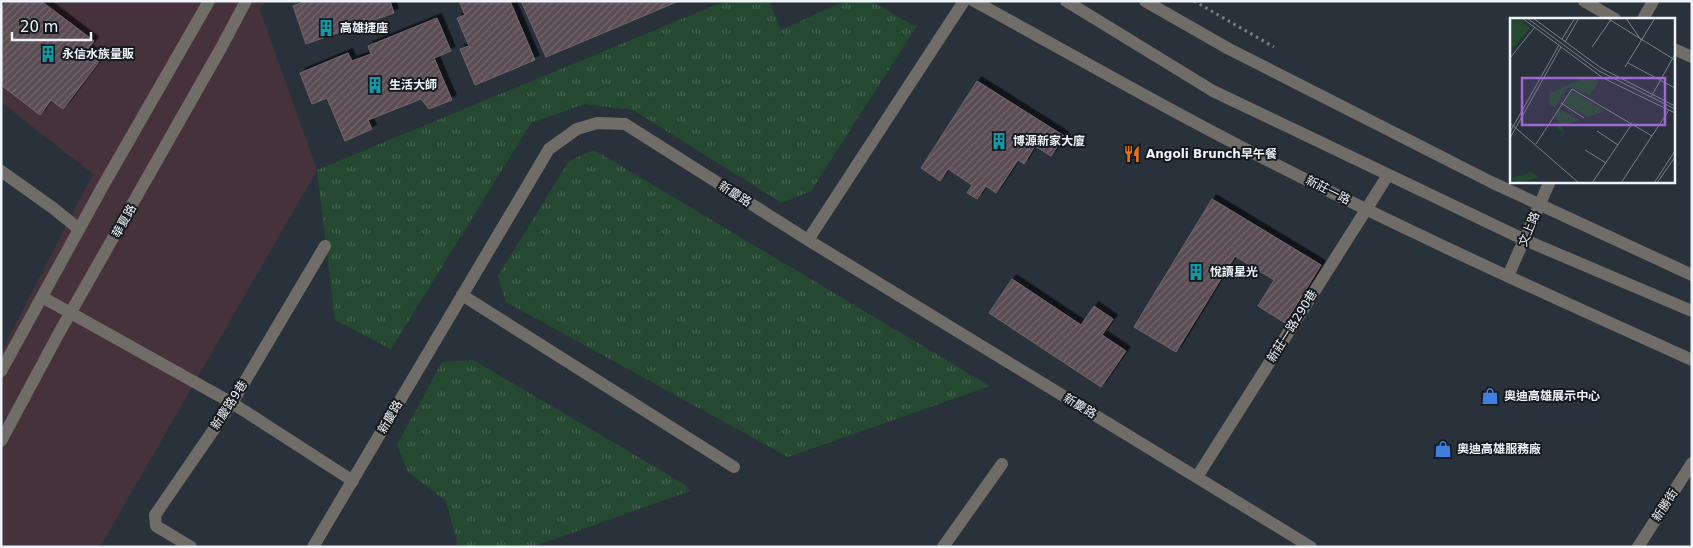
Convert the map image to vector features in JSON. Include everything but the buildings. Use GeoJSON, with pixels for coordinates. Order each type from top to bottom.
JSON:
{"type":"FeatureCollection","features":[{"type":"Feature","properties":{"kind":"street"},"geometry":{"type":"LineString","coordinates":[[1,371],[79,229],[209,1]]}},
{"type":"Feature","properties":{"kind":"street"},"geometry":{"type":"LineString","coordinates":[[808,240],[964,1]]}},
{"type":"Feature","properties":{"kind":"street","name":"新莊一路"},"geometry":{"type":"LineString","coordinates":[[974,1],[1212,131],[1367,209],[1692,360]]}},
{"type":"Feature","properties":{"kind":"street"},"geometry":{"type":"LineString","coordinates":[[1066,1],[1213,91],[1525,240],[1692,311]]}},
{"type":"Feature","properties":{"kind":"street"},"geometry":{"type":"LineString","coordinates":[[1145,1],[1229,49],[1539,205],[1692,276]]}},
{"type":"Feature","properties":{"kind":"street"},"geometry":{"type":"LineString","coordinates":[[1584,1],[1613,18]]}},
{"type":"Feature","properties":{"kind":"street"},"geometry":{"type":"LineString","coordinates":[[1644,18],[1652,1]]}},
{"type":"Feature","properties":{"kind":"street","name":"華夏路"},"geometry":{"type":"LineString","coordinates":[[1,441],[240,4]]}},
{"type":"Feature","properties":{"kind":"street"},"geometry":{"type":"LineString","coordinates":[[1676,49],[1692,57]]}},
{"type":"Feature","properties":{"kind":"street","name":"新慶路"},"geometry":{"type":"LineString","coordinates":[[313,547],[549,149],[577,129],[597,123],[625,124],[808,240],[1306,545]]}},
{"type":"Feature","properties":{"kind":"street"},"geometry":{"type":"LineString","coordinates":[[1,171],[54,208],[79,229]]}},
{"type":"Feature","properties":{"kind":"street","name":"新莊一路290巷"},"geometry":{"type":"LineString","coordinates":[[1196,477],[1388,175]]}},
{"type":"Feature","properties":{"kind":"street","name":"文上路"},"geometry":{"type":"LineString","coordinates":[[1508,276],[1550,182]]}},
{"type":"Feature","properties":{"kind":"street","name":"新慶路9巷"},"geometry":{"type":"LineString","coordinates":[[191,547],[156,526],[155,515],[232,403],[325,246]]}},
{"type":"Feature","properties":{"kind":"street"},"geometry":{"type":"LineString","coordinates":[[462,295],[734,467]]}},
{"type":"Feature","properties":{"kind":"street"},"geometry":{"type":"LineString","coordinates":[[42,297],[72,312],[232,403],[353,480]]}},
{"type":"Feature","properties":{"kind":"street","name":"新勝街"},"geometry":{"type":"LineString","coordinates":[[1638,547],[1692,463]]}},
{"type":"Feature","properties":{"kind":"street"},"geometry":{"type":"LineString","coordinates":[[944,547],[1002,464]]}},
{"type":"Feature","properties":{"kind":"shaded area"},"geometry":{"type":"Polygon","coordinates":[[[1,1],[266,1],[260,10],[317,170],[100,547],[1,547],[1,352],[93,174],[1,102],[1,1]]]}},
{"type":"Feature","properties":{"kind":"green space"},"geometry":{"type":"Polygon","coordinates":[[[725,1],[769,1],[781,30],[845,1],[871,1],[916,27],[811,191],[782,203],[633,110],[584,104],[531,123],[391,349],[335,320],[317,170],[725,1]]]}},
{"type":"Feature","properties":{"kind":"green space"},"geometry":{"type":"Polygon","coordinates":[[[594,150],[990,386],[788,457],[506,302],[498,276],[569,161],[594,150]]]}},
{"type":"Feature","properties":{"kind":"green space"},"geometry":{"type":"Polygon","coordinates":[[[473,360],[684,484],[690,491],[532,547],[454,547],[457,542],[446,501],[408,472],[397,445],[442,362],[473,360]]]}},
{"type":"Feature","properties":{"kind":"place","name":"高雄捷座"},"geometry":{"type":"Point","coordinates":[326,28]}},
{"type":"Feature","properties":{"kind":"place","name":"永信水族量販"},"geometry":{"type":"Point","coordinates":[48,54]}},
{"type":"Feature","properties":{"kind":"place","name":"生活大師"},"geometry":{"type":"Point","coordinates":[375,85]}},
{"type":"Feature","properties":{"kind":"place","name":"博源新家大廈"},"geometry":{"type":"Point","coordinates":[999,141]}},
{"type":"Feature","properties":{"kind":"place","name":"Angoli Brunch早午餐"},"geometry":{"type":"Point","coordinates":[1132,154]}},
{"type":"Feature","properties":{"kind":"place","name":"悅讀星光"},"geometry":{"type":"Point","coordinates":[1196,272]}},
{"type":"Feature","properties":{"kind":"place","name":"奧迪高雄展示中心"},"geometry":{"type":"Point","coordinates":[1490,396]}},
{"type":"Feature","properties":{"kind":"place","name":"奧迪高雄服務廠"},"geometry":{"type":"Point","coordinates":[1443,449]}}]}
